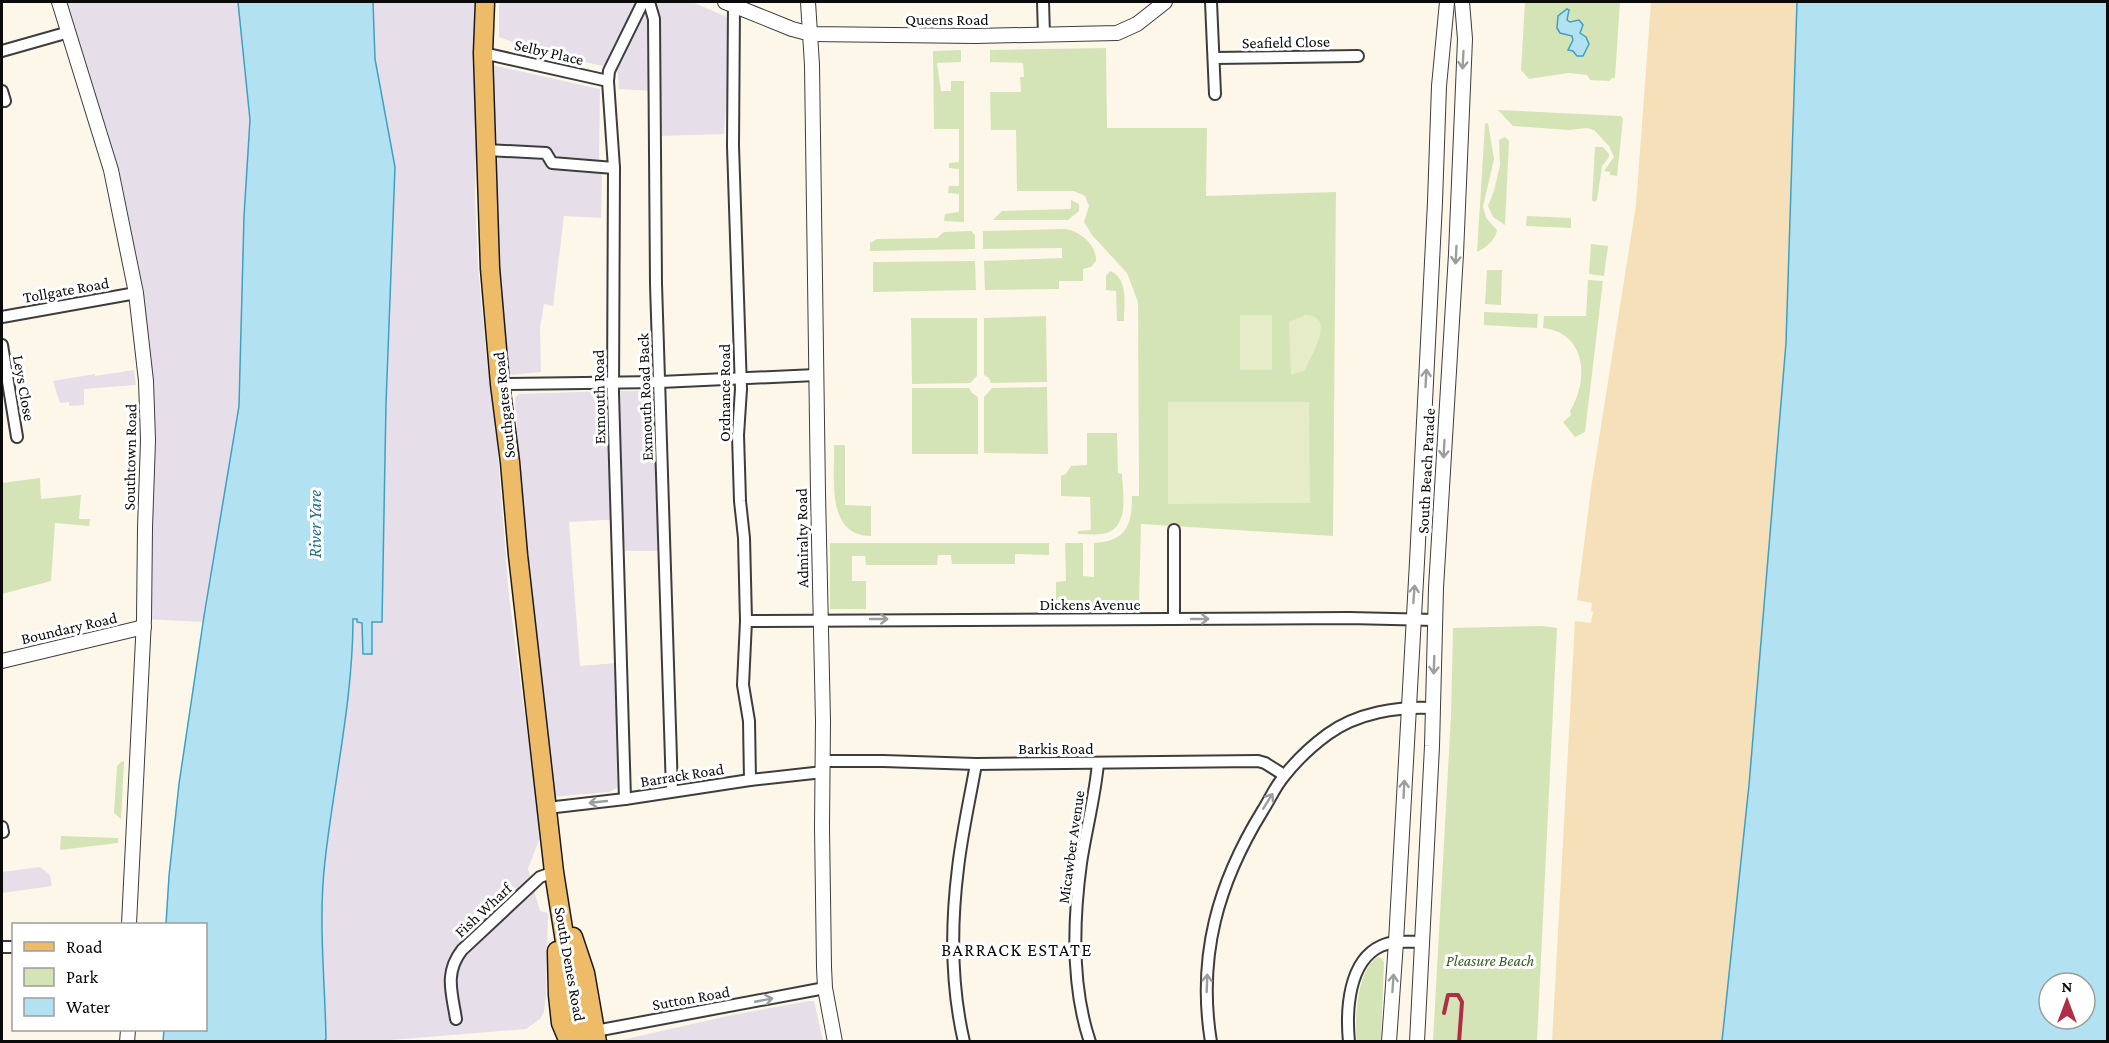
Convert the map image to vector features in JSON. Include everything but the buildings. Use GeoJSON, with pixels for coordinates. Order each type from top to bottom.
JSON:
{"type":"FeatureCollection","features":[{"type":"Feature","properties":{"kind":"main road","name":"Southgates Road"},"geometry":{"type":"LineString","coordinates":[[486,2],[483,53],[490,268],[500,384],[547,808]]}},
{"type":"Feature","properties":{"kind":"main road","name":"South Denes Road"},"geometry":{"type":"LineString","coordinates":[[547,808],[578,1039]]}},
{"type":"Feature","properties":{"kind":"main road","name":"South Denes Road"},"geometry":{"type":"LineString","coordinates":[[555,879],[558,995],[561,1023],[578,1039]]}},
{"type":"Feature","properties":{"kind":"street","name":"Southtown Road"},"geometry":{"type":"LineString","coordinates":[[59,2],[111,170],[136,293],[147,381],[144,627],[129,923]]}},
{"type":"Feature","properties":{"kind":"street","name":"Exmouth Road"},"geometry":{"type":"LineString","coordinates":[[625,799],[613,382],[614,168],[608,81],[609,71],[643,2]]}},
{"type":"Feature","properties":{"kind":"street","name":"Exmouth Road Back"},"geometry":{"type":"LineString","coordinates":[[650,2],[654,19],[656,284],[672,791]]}},
{"type":"Feature","properties":{"kind":"street","name":"Admiralty Road"},"geometry":{"type":"LineString","coordinates":[[808,2],[811,34],[825,988],[835,1041]]}},
{"type":"Feature","properties":{"kind":"street"},"geometry":{"type":"LineString","coordinates":[[1043,2],[1044,35]]}},
{"type":"Feature","properties":{"kind":"street"},"geometry":{"type":"LineString","coordinates":[[1211,2],[1215,94]]}},
{"type":"Feature","properties":{"kind":"street","name":"South Beach Parade"},"geometry":{"type":"LineString","coordinates":[[1389,1041],[1409,706],[1439,86],[1447,2]]}},
{"type":"Feature","properties":{"kind":"street","name":"South Beach Parade"},"geometry":{"type":"LineString","coordinates":[[1417,1041],[1435,620],[1456,254],[1465,39],[1462,2]]}},
{"type":"Feature","properties":{"kind":"street","name":"Queens Road"},"geometry":{"type":"LineString","coordinates":[[730,3],[792,29],[811,34],[894,36],[1121,32],[1137,24],[1159,4]]}},
{"type":"Feature","properties":{"kind":"street","name":"Ordnance Road"},"geometry":{"type":"LineString","coordinates":[[730,3],[740,377],[738,435],[746,621],[743,685],[749,721],[750,780]]}},
{"type":"Feature","properties":{"kind":"street"},"geometry":{"type":"LineString","coordinates":[[2,51],[69,32]]}},
{"type":"Feature","properties":{"kind":"street","name":"Selby Place"},"geometry":{"type":"LineString","coordinates":[[483,53],[608,81]]}},
{"type":"Feature","properties":{"kind":"street","name":"Seafield Close"},"geometry":{"type":"LineString","coordinates":[[1214,58],[1358,56]]}},
{"type":"Feature","properties":{"kind":"street"},"geometry":{"type":"LineString","coordinates":[[486,150],[546,153],[552,163],[614,168]]}},
{"type":"Feature","properties":{"kind":"street","name":"Tollgate Road"},"geometry":{"type":"LineString","coordinates":[[2,317],[136,293]]}},
{"type":"Feature","properties":{"kind":"street","name":"Leys Close"},"geometry":{"type":"LineString","coordinates":[[2,345],[17,437]]}},
{"type":"Feature","properties":{"kind":"street"},"geometry":{"type":"LineString","coordinates":[[500,384],[660,382],[816,375]]}},
{"type":"Feature","properties":{"kind":"street"},"geometry":{"type":"LineString","coordinates":[[1174,530],[1174,619]]}},
{"type":"Feature","properties":{"kind":"street","name":"Dickens Avenue"},"geometry":{"type":"LineString","coordinates":[[746,621],[820,619],[1435,620]]}},
{"type":"Feature","properties":{"kind":"street","name":"Boundary Road"},"geometry":{"type":"LineString","coordinates":[[2,661],[144,627]]}},
{"type":"Feature","properties":{"kind":"street"},"geometry":{"type":"LineString","coordinates":[[1211,1041],[1206,1012],[1207,975],[1211,938],[1219,901],[1250,831],[1284,776],[1329,734],[1350,722],[1409,706],[1433,708]]}},
{"type":"Feature","properties":{"kind":"street","name":"Barkis Road"},"geometry":{"type":"LineString","coordinates":[[823,767],[883,761],[976,764],[1258,761],[1265,762],[1284,776]]}},
{"type":"Feature","properties":{"kind":"street","name":"Micawber Avenue"},"geometry":{"type":"LineString","coordinates":[[1090,1041],[1080,1004],[1076,958],[1077,909],[1081,863],[1098,763]]}},
{"type":"Feature","properties":{"kind":"street"},"geometry":{"type":"LineString","coordinates":[[964,1041],[956,979],[954,927],[958,867],[976,764]]}},
{"type":"Feature","properties":{"kind":"street","name":"Barrack Road"},"geometry":{"type":"LineString","coordinates":[[547,808],[625,799],[823,767]]}},
{"type":"Feature","properties":{"kind":"street","name":"Fish Wharf"},"geometry":{"type":"LineString","coordinates":[[456,1019],[451,970],[462,950],[540,877],[555,879]]}},
{"type":"Feature","properties":{"kind":"street"},"geometry":{"type":"LineString","coordinates":[[1349,1041],[1348,1003],[1359,969],[1371,951],[1382,945],[1396,942],[1422,942]]}},
{"type":"Feature","properties":{"kind":"street","name":"Sutton Road"},"geometry":{"type":"LineString","coordinates":[[578,1039],[825,988]]}},
{"type":"Feature","properties":{"kind":"shaded area"},"geometry":{"type":"Polygon","coordinates":[[[59,2],[238,2],[250,120],[244,216],[239,406],[203,622],[144,619],[148,440],[128,251],[59,2]]]}},
{"type":"Feature","properties":{"kind":"shaded area"},"geometry":{"type":"Polygon","coordinates":[[[373,2],[479,2],[475,196],[478,267],[488,372],[493,392],[509,596],[538,813],[539,840],[528,869],[540,911],[548,913],[546,997],[544,1012],[540,1019],[526,1029],[378,1041],[324,1042],[326,1039],[321,918],[324,862],[352,667],[353,619],[362,622],[363,654],[372,653],[372,622],[382,622],[386,404],[395,167],[375,59],[373,2]]]}},
{"type":"Feature","properties":{"kind":"shaded area"},"geometry":{"type":"Polygon","coordinates":[[[499,2],[692,2],[727,17],[729,67],[724,134],[660,136],[657,91],[619,89],[618,73],[603,66],[543,53],[499,37],[499,2]]]}},
{"type":"Feature","properties":{"kind":"shaded area"},"geometry":{"type":"Polygon","coordinates":[[[492,65],[600,89],[601,218],[564,216],[553,306],[544,304],[540,328],[541,372],[511,375],[506,373],[496,229],[492,65]]]}},
{"type":"Feature","properties":{"kind":"shaded area"},"geometry":{"type":"Polygon","coordinates":[[[134,370],[136,385],[84,389],[84,405],[69,406],[69,402],[60,403],[53,381],[95,374],[95,376],[134,370]]]}},
{"type":"Feature","properties":{"kind":"shaded area"},"geometry":{"type":"Polygon","coordinates":[[[656,391],[660,551],[625,551],[622,519],[569,522],[580,666],[616,663],[617,788],[609,792],[552,797],[521,492],[515,398],[519,394],[656,391]]]}},
{"type":"Feature","properties":{"kind":"shaded area"},"geometry":{"type":"Polygon","coordinates":[[[40,867],[50,875],[52,886],[2,893],[2,872],[40,867]]]}},
{"type":"Feature","properties":{"kind":"shaded area"},"geometry":{"type":"Polygon","coordinates":[[[814,1001],[823,1041],[617,1041],[732,1015],[814,1001]]]}},
{"type":"Feature","properties":{"kind":"green space"},"geometry":{"type":"Polygon","coordinates":[[[1525,2],[1620,2],[1615,78],[1609,81],[1590,80],[1587,75],[1568,73],[1529,79],[1521,70],[1525,2]]]}},
{"type":"Feature","properties":{"kind":"green space"},"geometry":{"type":"Polygon","coordinates":[[[1106,48],[1107,128],[1207,128],[1206,196],[1336,192],[1333,536],[1141,524],[1139,607],[1056,606],[1056,582],[1066,581],[1065,543],[1083,543],[1083,576],[1094,577],[1094,543],[1113,539],[1125,530],[1131,516],[1132,496],[1139,496],[1138,302],[1127,273],[1092,235],[1084,222],[1089,206],[1085,196],[1074,191],[1017,191],[1016,130],[991,130],[990,92],[1021,92],[1020,77],[1024,77],[1023,63],[990,62],[990,50],[1106,48]]]}},
{"type":"Feature","properties":{"kind":"green space"},"geometry":{"type":"Polygon","coordinates":[[[961,50],[961,62],[937,63],[941,91],[951,91],[951,81],[964,81],[964,222],[944,221],[945,214],[959,212],[959,194],[948,193],[949,186],[959,186],[959,169],[949,168],[949,163],[959,162],[959,129],[934,129],[933,51],[961,50]]]}},
{"type":"Feature","properties":{"kind":"green space"},"geometry":{"type":"Polygon","coordinates":[[[1498,110],[1621,116],[1623,119],[1617,176],[1604,171],[1614,157],[1609,146],[1594,130],[1513,126],[1498,110]]]}},
{"type":"Feature","properties":{"kind":"green space"},"geometry":{"type":"Polygon","coordinates":[[[1488,123],[1494,159],[1483,207],[1486,218],[1497,230],[1490,243],[1477,252],[1485,124],[1488,123]]]}},
{"type":"Feature","properties":{"kind":"green space"},"geometry":{"type":"Polygon","coordinates":[[[1505,137],[1509,141],[1505,225],[1493,217],[1488,206],[1500,165],[1499,140],[1505,137]]]}},
{"type":"Feature","properties":{"kind":"green space"},"geometry":{"type":"Polygon","coordinates":[[[1595,147],[1603,147],[1609,157],[1602,166],[1597,200],[1594,202],[1592,200],[1595,147]]]}},
{"type":"Feature","properties":{"kind":"green space"},"geometry":{"type":"Polygon","coordinates":[[[1071,200],[1079,204],[1079,211],[1068,220],[993,220],[1002,211],[1071,209],[1071,200]]]}},
{"type":"Feature","properties":{"kind":"green space"},"geometry":{"type":"Polygon","coordinates":[[[1527,216],[1571,218],[1571,228],[1526,226],[1527,216]]]}},
{"type":"Feature","properties":{"kind":"green space"},"geometry":{"type":"Polygon","coordinates":[[[1065,229],[1082,236],[1091,244],[1096,255],[1096,261],[1091,267],[1083,269],[1083,281],[1059,281],[1059,289],[985,290],[984,261],[1062,258],[1062,248],[983,249],[983,231],[1065,229]]]}},
{"type":"Feature","properties":{"kind":"green space"},"geometry":{"type":"Polygon","coordinates":[[[971,231],[975,235],[975,249],[870,251],[870,243],[877,239],[937,238],[944,232],[971,231]]]}},
{"type":"Feature","properties":{"kind":"green space"},"geometry":{"type":"Polygon","coordinates":[[[1591,244],[1608,246],[1604,276],[1589,274],[1591,244]]]}},
{"type":"Feature","properties":{"kind":"green space"},"geometry":{"type":"Polygon","coordinates":[[[975,261],[976,290],[873,292],[873,262],[975,261]]]}},
{"type":"Feature","properties":{"kind":"green space"},"geometry":{"type":"Polygon","coordinates":[[[1487,270],[1502,270],[1501,305],[1485,304],[1487,270]]]}},
{"type":"Feature","properties":{"kind":"green space"},"geometry":{"type":"Polygon","coordinates":[[[1110,271],[1116,275],[1123,286],[1124,321],[1117,321],[1116,291],[1106,290],[1106,276],[1110,271]]]}},
{"type":"Feature","properties":{"kind":"green space"},"geometry":{"type":"Polygon","coordinates":[[[1588,280],[1603,281],[1585,432],[1575,437],[1563,422],[1571,415],[1570,411],[1580,386],[1580,360],[1576,349],[1568,339],[1558,332],[1543,328],[1544,316],[1586,316],[1588,280]]]}},
{"type":"Feature","properties":{"kind":"green space"},"geometry":{"type":"Polygon","coordinates":[[[1484,312],[1538,314],[1537,328],[1484,325],[1484,312]]]}},
{"type":"Feature","properties":{"kind":"green space"},"geometry":{"type":"Polygon","coordinates":[[[1240,315],[1272,315],[1272,370],[1240,370],[1240,315]]]}},
{"type":"Feature","properties":{"kind":"green space"},"geometry":{"type":"Polygon","coordinates":[[[1305,315],[1319,321],[1320,336],[1305,370],[1291,375],[1289,322],[1305,315]]]}},
{"type":"Feature","properties":{"kind":"green space"},"geometry":{"type":"Polygon","coordinates":[[[1046,316],[1047,382],[991,383],[984,375],[984,318],[1046,316]]]}},
{"type":"Feature","properties":{"kind":"green space"},"geometry":{"type":"Polygon","coordinates":[[[911,318],[977,318],[977,376],[970,383],[912,384],[911,318]]]}},
{"type":"Feature","properties":{"kind":"green space"},"geometry":{"type":"Polygon","coordinates":[[[1047,387],[1048,454],[984,453],[984,397],[992,388],[1047,387]]]}},
{"type":"Feature","properties":{"kind":"green space"},"geometry":{"type":"Polygon","coordinates":[[[912,388],[969,388],[978,397],[978,454],[912,454],[912,388]]]}},
{"type":"Feature","properties":{"kind":"green space"},"geometry":{"type":"Polygon","coordinates":[[[1168,402],[1309,402],[1310,503],[1168,504],[1168,402]]]}},
{"type":"Feature","properties":{"kind":"green space"},"geometry":{"type":"Polygon","coordinates":[[[1087,433],[1117,433],[1118,473],[1122,474],[1123,510],[1117,526],[1102,534],[1078,534],[1078,531],[1091,530],[1090,497],[1061,496],[1061,476],[1066,474],[1071,466],[1087,465],[1087,433]]]}},
{"type":"Feature","properties":{"kind":"green space"},"geometry":{"type":"Polygon","coordinates":[[[834,445],[845,445],[845,505],[871,506],[871,536],[856,533],[846,526],[839,515],[834,487],[834,445]]]}},
{"type":"Feature","properties":{"kind":"green space"},"geometry":{"type":"Polygon","coordinates":[[[40,478],[41,499],[81,495],[79,519],[90,519],[89,526],[55,523],[51,581],[2,594],[2,483],[40,478]]]}},
{"type":"Feature","properties":{"kind":"green space"},"geometry":{"type":"Polygon","coordinates":[[[830,543],[1049,543],[1049,555],[1015,554],[1015,564],[952,564],[951,555],[938,555],[937,565],[866,565],[865,556],[852,556],[852,581],[866,581],[866,609],[830,609],[830,543]]]}},
{"type":"Feature","properties":{"kind":"green space","name":"Pleasure Beach"},"geometry":{"type":"Polygon","coordinates":[[[1542,626],[1557,628],[1537,1041],[1433,1041],[1451,716],[1453,628],[1542,626]]]}},
{"type":"Feature","properties":{"kind":"green space"},"geometry":{"type":"Polygon","coordinates":[[[124,761],[121,819],[114,813],[117,766],[124,761]]]}},
{"type":"Feature","properties":{"kind":"green space"},"geometry":{"type":"Polygon","coordinates":[[[61,836],[118,838],[118,843],[60,850],[61,836]]]}},
{"type":"Feature","properties":{"kind":"green space"},"geometry":{"type":"Polygon","coordinates":[[[1378,957],[1384,962],[1381,1041],[1357,1041],[1356,1021],[1361,983],[1365,972],[1378,957]]]}},
{"type":"Feature","properties":{"kind":"sand"},"geometry":{"type":"Polygon","coordinates":[[[1651,2],[1876,2],[1771,1041],[1552,1042],[1575,621],[1591,623],[1593,612],[1591,611],[1592,603],[1577,600],[1591,489],[1636,205],[1651,2]]]}},
{"type":"Feature","properties":{"kind":"water","name":"River Yare"},"geometry":{"type":"Polygon","coordinates":[[[238,2],[373,2],[375,59],[395,167],[386,404],[382,622],[372,622],[372,654],[363,654],[362,623],[353,619],[347,710],[323,883],[322,928],[326,1039],[324,1041],[163,1041],[164,1031],[207,1031],[207,923],[166,923],[179,784],[239,406],[244,216],[250,120],[238,2]]]}},
{"type":"Feature","properties":{"kind":"water"},"geometry":{"type":"Polygon","coordinates":[[[1797,2],[2107,2],[2107,1041],[1722,1041],[1749,785],[1786,343],[1797,2]]]}},
{"type":"Feature","properties":{"kind":"water"},"geometry":{"type":"Polygon","coordinates":[[[1567,9],[1569,10],[1567,20],[1570,22],[1579,20],[1583,25],[1580,33],[1586,37],[1589,44],[1583,56],[1577,56],[1573,51],[1568,50],[1573,40],[1572,36],[1560,33],[1557,28],[1558,16],[1567,9]]]}},
{"type":"Feature","properties":{"kind":"railway"},"geometry":{"type":"LineString","coordinates":[[1444,1013],[1448,995],[1458,995],[1462,1002],[1459,1042]]}},
{"type":"Feature","properties":{"kind":"district","name":"BARRACK ESTATE"},"geometry":{"type":"Point","coordinates":[1017,950]}}]}
